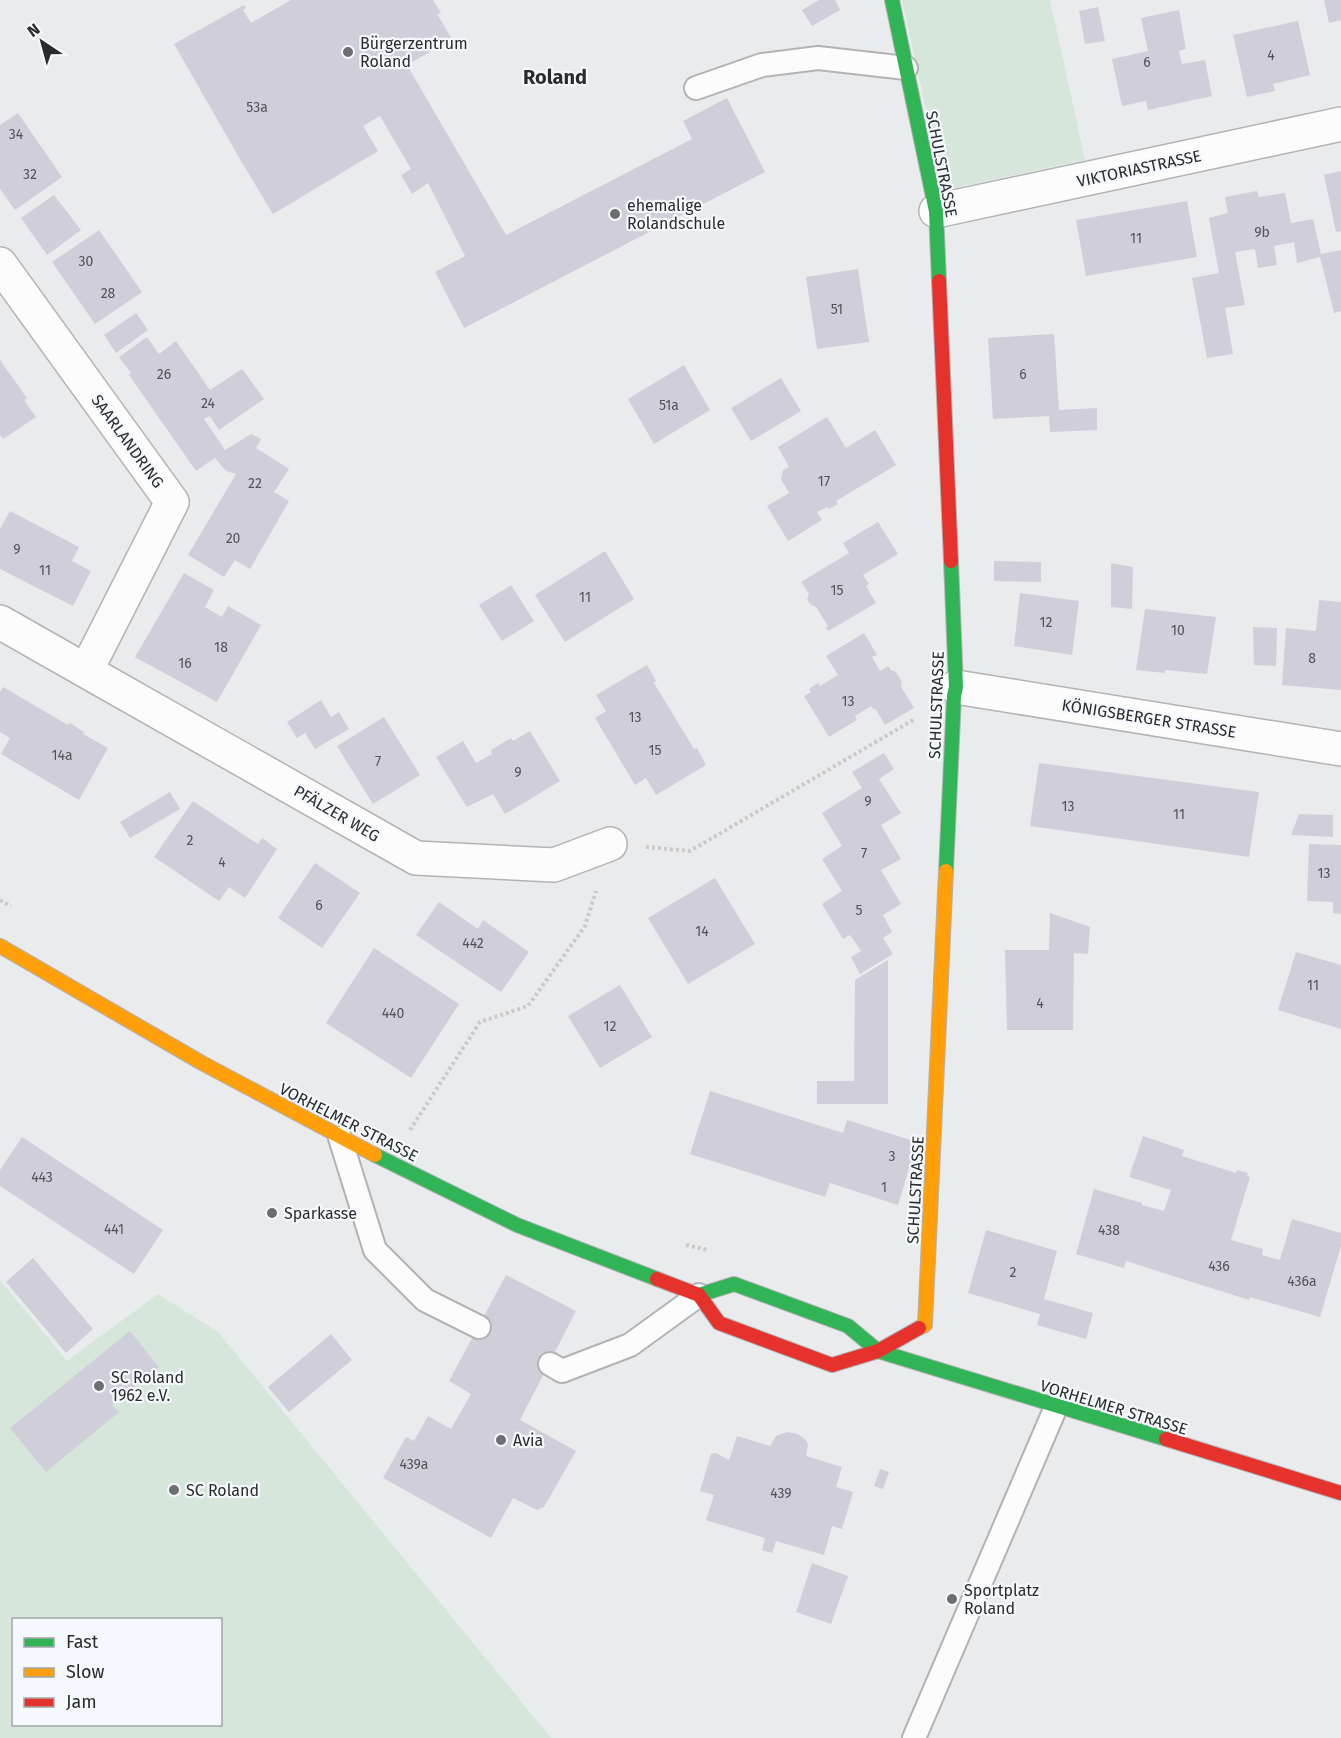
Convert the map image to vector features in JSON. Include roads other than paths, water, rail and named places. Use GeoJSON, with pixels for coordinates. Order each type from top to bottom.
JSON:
{"type":"FeatureCollection","features":[{"type":"Feature","properties":{"kind":"main road","name":"SCHULSTRASSE"},"geometry":{"type":"LineString","coordinates":[[878,1351],[925,1325],[955,691],[936,212],[892,0]]}},
{"type":"Feature","properties":{"kind":"main road","name":"VORHELMER STRASSE"},"geometry":{"type":"LineString","coordinates":[[0,946],[202,1063],[340,1138],[517,1225],[699,1295],[734,1284],[848,1326],[878,1351],[1341,1493]]}},
{"type":"Feature","properties":{"kind":"main road"},"geometry":{"type":"LineString","coordinates":[[699,1295],[719,1323],[832,1365],[878,1351]]}},
{"type":"Feature","properties":{"kind":"street","name":"VIKTORIASTRASSE"},"geometry":{"type":"LineString","coordinates":[[936,212],[1341,124]]}},
{"type":"Feature","properties":{"kind":"street","name":"SAARLANDRING"},"geometry":{"type":"LineString","coordinates":[[0,264],[172,502],[86,671]]}},
{"type":"Feature","properties":{"kind":"street"},"geometry":{"type":"LineString","coordinates":[[0,622],[86,671]]}},
{"type":"Feature","properties":{"kind":"street","name":"PFÄLZER WEG"},"geometry":{"type":"LineString","coordinates":[[86,671],[416,858],[554,865],[610,844]]}},
{"type":"Feature","properties":{"kind":"street","name":"KÖNIGSBERGER STRASSE"},"geometry":{"type":"LineString","coordinates":[[955,691],[1341,749]]}},
{"type":"Feature","properties":{"kind":"lane"},"geometry":{"type":"LineString","coordinates":[[696,88],[762,65],[818,58],[906,68]]}},
{"type":"Feature","properties":{"kind":"lane"},"geometry":{"type":"LineString","coordinates":[[340,1138],[375,1250],[425,1300],[479,1328]]}},
{"type":"Feature","properties":{"kind":"lane"},"geometry":{"type":"LineString","coordinates":[[550,1364],[562,1371],[630,1345],[699,1295]]}},
{"type":"Feature","properties":{"kind":"lane"},"geometry":{"type":"LineString","coordinates":[[914,1738],[1056,1407]]}},
{"type":"Feature","properties":{"kind":"place","name":"Bürgerzentrum Roland"},"geometry":{"type":"Point","coordinates":[348,52]}},
{"type":"Feature","properties":{"kind":"place","name":"ehemalige Rolandschule"},"geometry":{"type":"Point","coordinates":[615,214]}},
{"type":"Feature","properties":{"kind":"place","name":"Sparkasse"},"geometry":{"type":"Point","coordinates":[272,1213]}},
{"type":"Feature","properties":{"kind":"place","name":"SC Roland 1962 e.V."},"geometry":{"type":"Point","coordinates":[99,1386]}},
{"type":"Feature","properties":{"kind":"place","name":"Avia"},"geometry":{"type":"Point","coordinates":[501,1440]}},
{"type":"Feature","properties":{"kind":"place","name":"SC Roland"},"geometry":{"type":"Point","coordinates":[174,1490]}},
{"type":"Feature","properties":{"kind":"place","name":"Sportplatz Roland"},"geometry":{"type":"Point","coordinates":[952,1599]}},
{"type":"Feature","properties":{"kind":"district","name":"Roland"},"geometry":{"type":"Point","coordinates":[555,77]}}]}
